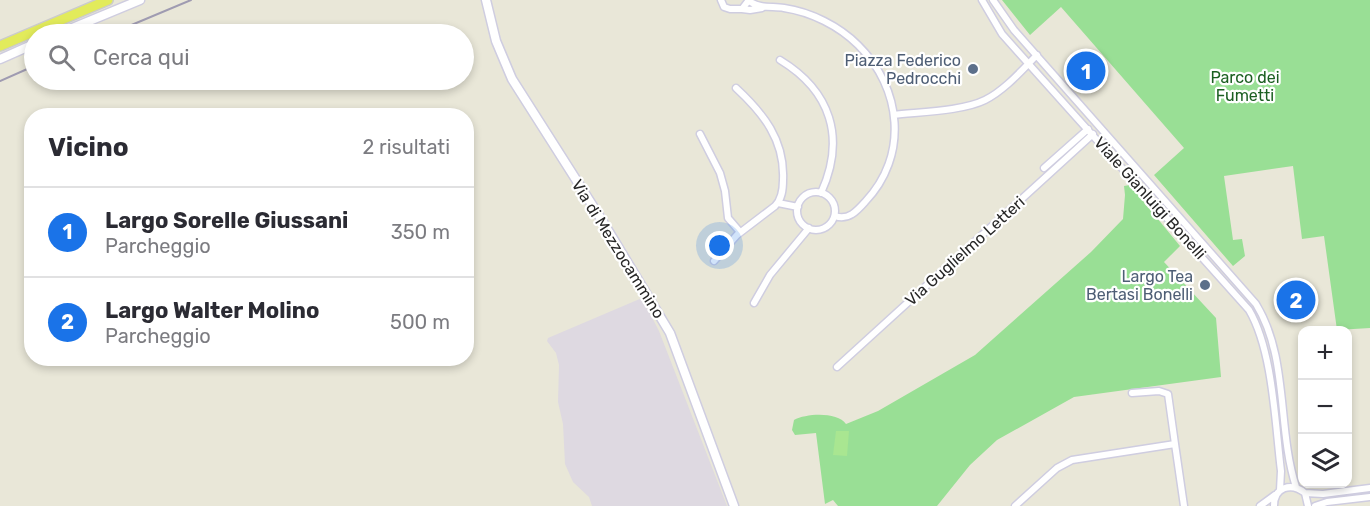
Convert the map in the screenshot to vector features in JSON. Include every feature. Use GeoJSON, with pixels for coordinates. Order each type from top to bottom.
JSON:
{"type":"FeatureCollection","features":[{"type":"Feature","properties":{"kind":"main road"},"geometry":{"type":"LineString","coordinates":[[52,24],[108,0]]}},
{"type":"Feature","properties":{"kind":"main road"},"geometry":{"type":"LineString","coordinates":[[82,24],[140,0]]}},
{"type":"Feature","properties":{"kind":"main road","name":"Via di Mezzocammino"},"geometry":{"type":"LineString","coordinates":[[486,0],[494,35],[512,79],[609,231],[670,333],[734,506]]}},
{"type":"Feature","properties":{"kind":"main road"},"geometry":{"type":"LineString","coordinates":[[0,46],[24,36]]}},
{"type":"Feature","properties":{"kind":"main road"},"geometry":{"type":"LineString","coordinates":[[0,59],[24,48]]}},
{"type":"Feature","properties":{"kind":"street"},"geometry":{"type":"LineString","coordinates":[[721,0],[726,8],[750,10],[763,7],[786,8],[830,24],[852,39],[879,71],[890,96],[894,115],[893,151],[884,179],[872,195],[855,213],[845,218],[834,216]]}},
{"type":"Feature","properties":{"kind":"street","name":"Viale Gianluigi Bonelli"},"geometry":{"type":"LineString","coordinates":[[982,0],[996,26],[1233,291],[1253,317],[1266,357],[1281,471],[1274,506]]}},
{"type":"Feature","properties":{"kind":"street","name":"Viale Gianluigi Bonelli"},"geometry":{"type":"LineString","coordinates":[[993,0],[1003,16],[1243,288],[1261,312],[1274,347],[1289,463],[1296,487]]}},
{"type":"Feature","properties":{"kind":"street"},"geometry":{"type":"LineString","coordinates":[[742,9],[749,1],[763,7]]}},
{"type":"Feature","properties":{"kind":"street"},"geometry":{"type":"LineString","coordinates":[[894,115],[976,104],[990,98],[1037,55]]}},
{"type":"Feature","properties":{"kind":"street"},"geometry":{"type":"LineString","coordinates":[[780,60],[811,84],[829,117],[833,155],[821,193]]}},
{"type":"Feature","properties":{"kind":"street"},"geometry":{"type":"LineString","coordinates":[[714,261],[740,232],[778,203],[782,193],[783,173],[778,142],[764,117],[736,88]]}},
{"type":"Feature","properties":{"kind":"street"},"geometry":{"type":"LineString","coordinates":[[1044,168],[1090,132]]}},
{"type":"Feature","properties":{"kind":"street","name":"Via Guglielmo Letteri"},"geometry":{"type":"LineString","coordinates":[[837,367],[1090,132]]}},
{"type":"Feature","properties":{"kind":"street"},"geometry":{"type":"LineString","coordinates":[[700,134],[720,173],[725,191],[728,219],[740,232]]}},
{"type":"Feature","properties":{"kind":"street"},"geometry":{"type":"LineString","coordinates":[[821,193],[834,204],[834,216],[825,228],[810,228],[799,218],[798,207],[806,195],[821,193]]}},
{"type":"Feature","properties":{"kind":"street"},"geometry":{"type":"LineString","coordinates":[[778,203],[798,207]]}},
{"type":"Feature","properties":{"kind":"street"},"geometry":{"type":"LineString","coordinates":[[754,303],[773,271],[810,228]]}},
{"type":"Feature","properties":{"kind":"street"},"geometry":{"type":"LineString","coordinates":[[1132,393],[1161,391],[1168,394],[1184,506]]}},
{"type":"Feature","properties":{"kind":"street"},"geometry":{"type":"LineString","coordinates":[[1015,506],[1055,470],[1072,460],[1175,444]]}},
{"type":"Feature","properties":{"kind":"street"},"geometry":{"type":"LineString","coordinates":[[1260,506],[1288,487],[1296,487],[1305,493],[1323,494],[1370,488]]}},
{"type":"Feature","properties":{"kind":"street"},"geometry":{"type":"LineString","coordinates":[[1305,493],[1308,506]]}},
{"type":"Feature","properties":{"kind":"street"},"geometry":{"type":"LineString","coordinates":[[1315,506],[1370,496]]}},
{"type":"Feature","properties":{"kind":"shaded area"},"geometry":{"type":"Polygon","coordinates":[[[642,298],[659,331],[727,506],[592,506],[589,497],[573,482],[565,464],[563,424],[558,402],[559,365],[556,353],[547,341],[548,338],[642,298]]]}},
{"type":"Feature","properties":{"kind":"green space","name":"Parco dei Fumetti"},"geometry":{"type":"Polygon","coordinates":[[[1002,0],[1370,0],[1370,328],[1352,329],[1352,326],[1336,326],[1324,236],[1302,239],[1293,166],[1224,176],[1233,240],[1242,239],[1245,256],[1233,266],[1154,175],[1184,148],[1061,7],[1030,35],[1002,0]]]}},
{"type":"Feature","properties":{"kind":"green space"},"geometry":{"type":"Polygon","coordinates":[[[1130,185],[1180,246],[1164,262],[1216,318],[1221,377],[1074,397],[997,440],[970,465],[937,506],[838,506],[833,500],[825,504],[816,433],[795,435],[792,430],[794,420],[806,416],[822,415],[836,417],[846,424],[878,411],[975,355],[1091,252],[1123,219],[1124,186],[1130,185]]]}},
{"type":"Feature","properties":{"kind":"green space"},"geometry":{"type":"Polygon","coordinates":[[[836,431],[849,431],[847,456],[833,455],[836,431]]]}},
{"type":"Feature","properties":{"kind":"railway"},"geometry":{"type":"LineString","coordinates":[[134,24],[191,0]]}},
{"type":"Feature","properties":{"kind":"railway"},"geometry":{"type":"LineString","coordinates":[[0,81],[24,70]]}},
{"type":"Feature","properties":{"kind":"place","name":"Piazza Federico Pedrocchi"},"geometry":{"type":"Point","coordinates":[973,69]}},
{"type":"Feature","properties":{"kind":"place","name":"Largo Sorelle Giussani"},"geometry":{"type":"Point","coordinates":[1086,71]}},
{"type":"Feature","properties":{"kind":"place","name":"Largo Tea Bertasi Bonelli"},"geometry":{"type":"Point","coordinates":[1205,285]}},
{"type":"Feature","properties":{"kind":"place","name":"Largo Walter Molino"},"geometry":{"type":"Point","coordinates":[1296,300]}}]}
